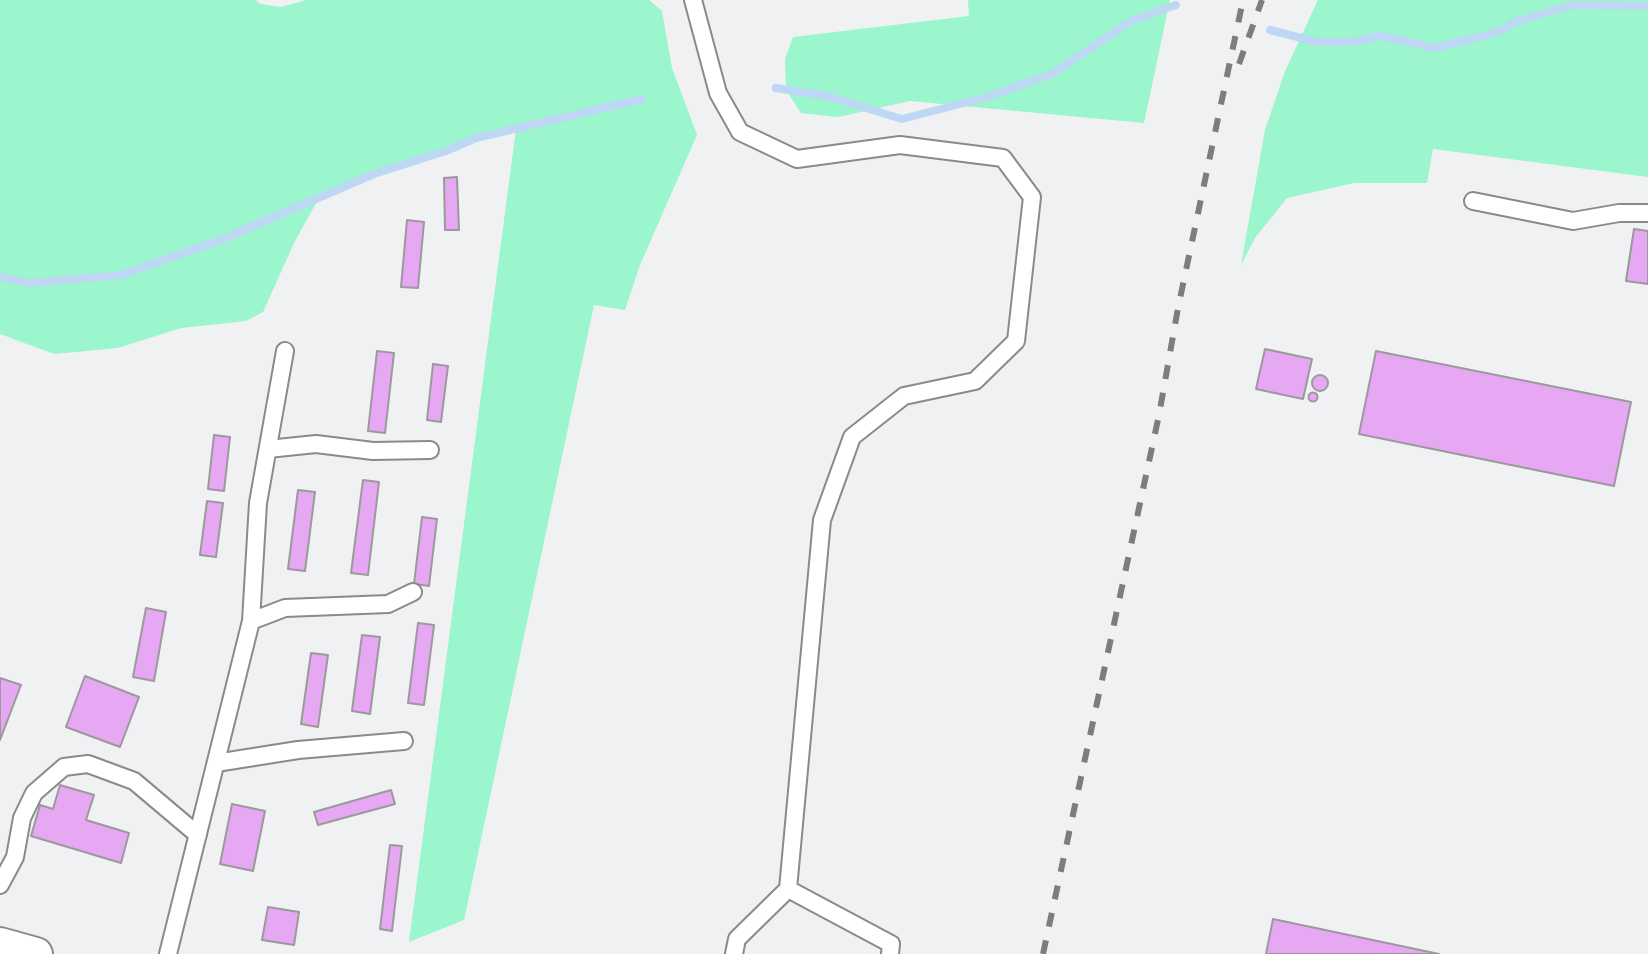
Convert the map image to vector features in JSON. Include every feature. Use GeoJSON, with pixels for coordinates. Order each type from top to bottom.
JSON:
{"type":"FeatureCollection","features":[{"type":"Feature","properties":{"kind":"street"},"geometry":{"type":"LineString","coordinates":[[0,944],[36,954]]}},
{"type":"Feature","properties":{"kind":"lane"},"geometry":{"type":"LineString","coordinates":[[693,0],[718,93],[740,132],[797,159],[900,145],[1003,158],[1032,197],[1016,341],[975,381],[904,396],[852,437],[822,520],[788,889],[737,939],[734,954]]}},
{"type":"Feature","properties":{"kind":"lane"},"geometry":{"type":"LineString","coordinates":[[1473,201],[1573,221],[1619,213],[1648,213]]}},
{"type":"Feature","properties":{"kind":"lane"},"geometry":{"type":"LineString","coordinates":[[168,954],[251,621],[258,503],[285,351]]}},
{"type":"Feature","properties":{"kind":"lane"},"geometry":{"type":"LineString","coordinates":[[268,449],[316,444],[373,451],[430,450]]}},
{"type":"Feature","properties":{"kind":"lane"},"geometry":{"type":"LineString","coordinates":[[251,621],[285,608],[388,604],[413,592]]}},
{"type":"Feature","properties":{"kind":"lane"},"geometry":{"type":"LineString","coordinates":[[216,763],[298,750],[404,741]]}},
{"type":"Feature","properties":{"kind":"lane"},"geometry":{"type":"LineString","coordinates":[[0,885],[15,857],[22,818],[34,793],[64,767],[88,764],[134,781],[198,835]]}},
{"type":"Feature","properties":{"kind":"lane"},"geometry":{"type":"LineString","coordinates":[[788,889],[891,944],[890,954]]}},
{"type":"Feature","properties":{"kind":"green space"},"geometry":{"type":"Polygon","coordinates":[[[0,0],[256,0],[260,4],[281,7],[306,0],[649,0],[662,11],[672,68],[697,135],[640,265],[625,310],[594,305],[464,920],[409,942],[516,129],[476,138],[320,196],[294,243],[263,312],[246,321],[181,328],[118,348],[54,354],[0,334],[0,0]]]}},
{"type":"Feature","properties":{"kind":"green space"},"geometry":{"type":"Polygon","coordinates":[[[968,0],[1170,0],[1144,123],[910,101],[838,117],[801,113],[786,90],[785,59],[793,37],[969,16],[968,0]]]}},
{"type":"Feature","properties":{"kind":"green space"},"geometry":{"type":"Polygon","coordinates":[[[1318,0],[1648,0],[1648,177],[1433,149],[1427,183],[1354,183],[1287,198],[1255,238],[1241,265],[1265,130],[1285,71],[1318,0]]]}},
{"type":"Feature","properties":{"kind":"building"},"geometry":{"type":"Polygon","coordinates":[[[457,177],[459,230],[445,230],[444,178],[457,177]]]}},
{"type":"Feature","properties":{"kind":"building"},"geometry":{"type":"Polygon","coordinates":[[[407,220],[424,222],[418,288],[401,287],[407,220]]]}},
{"type":"Feature","properties":{"kind":"building"},"geometry":{"type":"Polygon","coordinates":[[[1634,229],[1648,231],[1648,284],[1626,281],[1634,229]]]}},
{"type":"Feature","properties":{"kind":"building"},"geometry":{"type":"Polygon","coordinates":[[[1265,349],[1312,359],[1303,399],[1256,389],[1265,349]]]}},
{"type":"Feature","properties":{"kind":"building"},"geometry":{"type":"Polygon","coordinates":[[[377,351],[394,353],[385,433],[368,431],[377,351]]]}},
{"type":"Feature","properties":{"kind":"building"},"geometry":{"type":"Polygon","coordinates":[[[1376,351],[1631,402],[1614,486],[1359,434],[1376,351]]]}},
{"type":"Feature","properties":{"kind":"building"},"geometry":{"type":"Polygon","coordinates":[[[433,364],[448,366],[441,422],[427,420],[433,364]]]}},
{"type":"Feature","properties":{"kind":"building"},"geometry":{"type":"Polygon","coordinates":[[[1320,375],[1326,377],[1326,389],[1320,391],[1314,389],[1312,383],[1314,377],[1320,375]]]}},
{"type":"Feature","properties":{"kind":"building"},"geometry":{"type":"Polygon","coordinates":[[[1313,392],[1318,397],[1313,402],[1308,397],[1313,392]]]}},
{"type":"Feature","properties":{"kind":"building"},"geometry":{"type":"Polygon","coordinates":[[[214,435],[230,437],[224,491],[208,489],[214,435]]]}},
{"type":"Feature","properties":{"kind":"building"},"geometry":{"type":"Polygon","coordinates":[[[363,480],[379,482],[368,575],[351,573],[363,480]]]}},
{"type":"Feature","properties":{"kind":"building"},"geometry":{"type":"Polygon","coordinates":[[[298,490],[315,492],[305,571],[288,569],[298,490]]]}},
{"type":"Feature","properties":{"kind":"building"},"geometry":{"type":"Polygon","coordinates":[[[207,501],[223,503],[216,557],[200,555],[207,501]]]}},
{"type":"Feature","properties":{"kind":"building"},"geometry":{"type":"Polygon","coordinates":[[[422,517],[437,519],[429,586],[414,584],[422,517]]]}},
{"type":"Feature","properties":{"kind":"building"},"geometry":{"type":"Polygon","coordinates":[[[146,608],[166,612],[154,681],[133,677],[146,608]]]}},
{"type":"Feature","properties":{"kind":"building"},"geometry":{"type":"Polygon","coordinates":[[[418,623],[434,625],[424,705],[408,703],[418,623]]]}},
{"type":"Feature","properties":{"kind":"building"},"geometry":{"type":"Polygon","coordinates":[[[362,635],[380,637],[370,714],[352,711],[362,635]]]}},
{"type":"Feature","properties":{"kind":"building"},"geometry":{"type":"Polygon","coordinates":[[[311,653],[328,655],[318,727],[301,724],[311,653]]]}},
{"type":"Feature","properties":{"kind":"building"},"geometry":{"type":"Polygon","coordinates":[[[85,676],[139,697],[120,747],[66,727],[85,676]]]}},
{"type":"Feature","properties":{"kind":"building"},"geometry":{"type":"Polygon","coordinates":[[[0,678],[21,685],[0,740],[0,678]]]}},
{"type":"Feature","properties":{"kind":"building"},"geometry":{"type":"Polygon","coordinates":[[[60,785],[94,795],[86,820],[129,833],[121,863],[31,836],[40,805],[53,809],[60,785]]]}},
{"type":"Feature","properties":{"kind":"building"},"geometry":{"type":"Polygon","coordinates":[[[391,790],[395,804],[318,825],[314,812],[391,790]]]}},
{"type":"Feature","properties":{"kind":"building"},"geometry":{"type":"Polygon","coordinates":[[[232,804],[265,811],[253,871],[220,864],[232,804]]]}},
{"type":"Feature","properties":{"kind":"building"},"geometry":{"type":"Polygon","coordinates":[[[390,845],[402,846],[392,931],[380,929],[390,845]]]}},
{"type":"Feature","properties":{"kind":"building"},"geometry":{"type":"Polygon","coordinates":[[[268,907],[299,912],[294,945],[262,940],[268,907]]]}},
{"type":"Feature","properties":{"kind":"building"},"geometry":{"type":"Polygon","coordinates":[[[1273,919],[1439,954],[1266,954],[1273,919]]]}},
{"type":"Feature","properties":{"kind":"waterway"},"geometry":{"type":"LineString","coordinates":[[776,88],[827,96],[902,119],[987,97],[1052,74],[1131,21],[1176,5]]}},
{"type":"Feature","properties":{"kind":"waterway"},"geometry":{"type":"LineString","coordinates":[[1270,30],[1317,42],[1353,42],[1381,36],[1435,48],[1487,35],[1507,28],[1513,22],[1573,5],[1648,6]]}},
{"type":"Feature","properties":{"kind":"waterway"},"geometry":{"type":"LineString","coordinates":[[0,277],[29,283],[122,275],[223,239],[374,174],[476,138],[642,99]]}},
{"type":"Feature","properties":{"kind":"railway"},"geometry":{"type":"LineString","coordinates":[[1043,954],[1159,415],[1178,308],[1243,0]]}},
{"type":"Feature","properties":{"kind":"railway"},"geometry":{"type":"LineString","coordinates":[[1239,64],[1262,0]]}}]}
